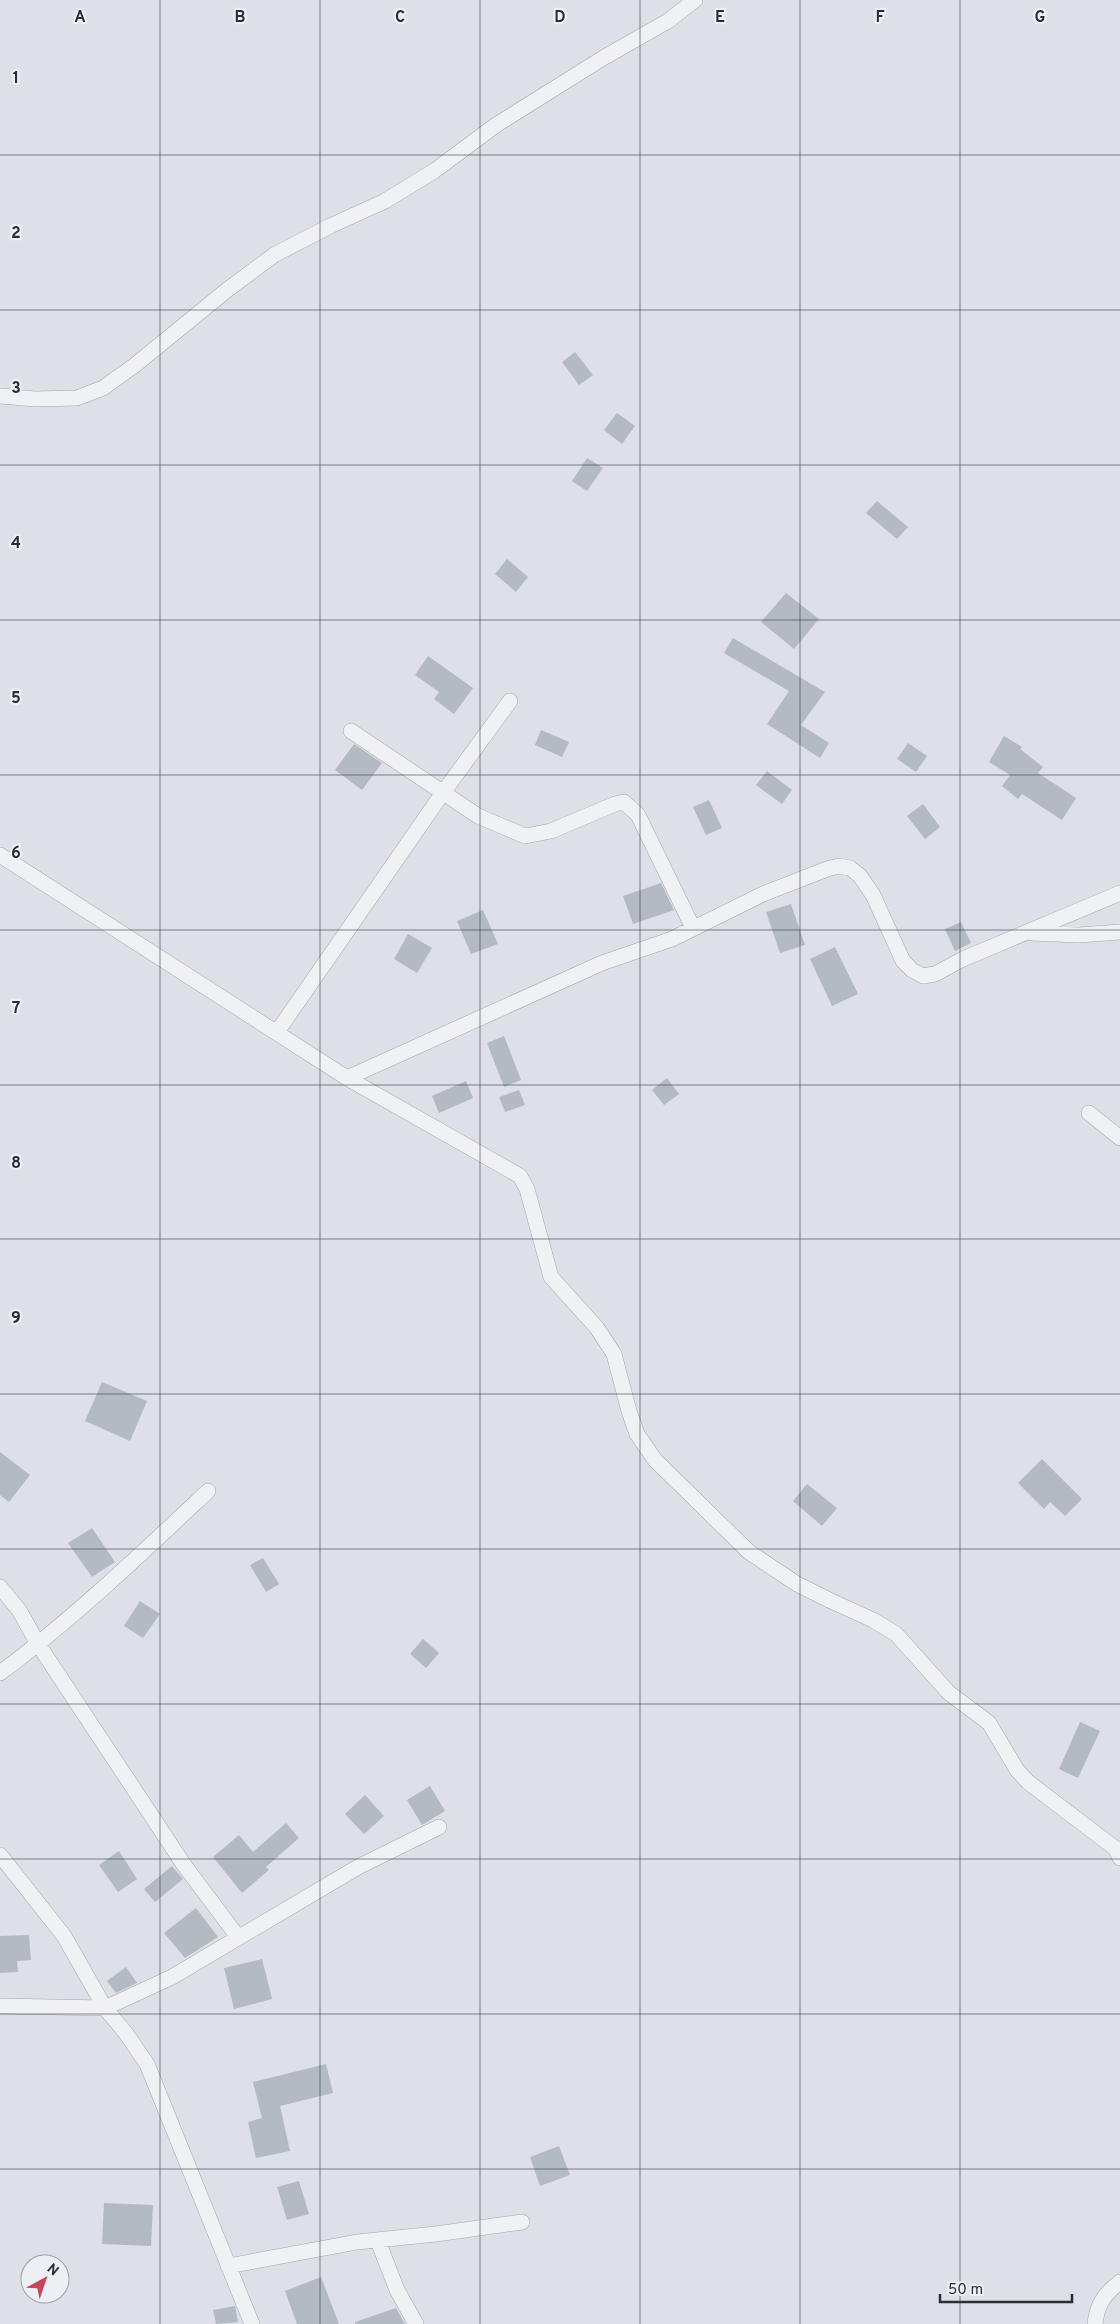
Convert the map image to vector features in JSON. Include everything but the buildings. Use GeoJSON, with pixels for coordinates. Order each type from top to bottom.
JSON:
{"type":"FeatureCollection","features":[{"type":"Feature","properties":{"kind":"street"},"geometry":{"type":"LineString","coordinates":[[0,396],[35,400],[78,398],[103,388],[136,365],[227,290],[274,255],[330,226],[385,201],[434,171],[496,125],[602,58],[668,21],[695,0]]}},
{"type":"Feature","properties":{"kind":"street"},"geometry":{"type":"LineString","coordinates":[[277,1032],[442,794],[510,701]]}},
{"type":"Feature","properties":{"kind":"street"},"geometry":{"type":"LineString","coordinates":[[351,731],[442,794],[478,816],[525,836],[551,831],[624,802],[632,807],[638,815],[693,928]]}},
{"type":"Feature","properties":{"kind":"street"},"geometry":{"type":"LineString","coordinates":[[0,855],[347,1078],[520,1176],[527,1189],[551,1277],[597,1328],[614,1354],[637,1434],[655,1460],[749,1552],[797,1584],[873,1620],[896,1634],[949,1692],[989,1723],[1017,1770],[1028,1782],[1116,1849],[1120,1858]]}},
{"type":"Feature","properties":{"kind":"street"},"geometry":{"type":"LineString","coordinates":[[347,1078],[602,963],[672,939],[763,894],[826,869],[839,866],[850,868],[860,876],[873,895],[903,961],[912,970],[923,976],[934,974],[963,959],[1120,893]]}},
{"type":"Feature","properties":{"kind":"street"},"geometry":{"type":"LineString","coordinates":[[1028,933],[1079,935],[1120,932]]}},
{"type":"Feature","properties":{"kind":"street"},"geometry":{"type":"LineString","coordinates":[[1089,1113],[1120,1138]]}},
{"type":"Feature","properties":{"kind":"street"},"geometry":{"type":"LineString","coordinates":[[0,1673],[38,1644],[208,1491]]}},
{"type":"Feature","properties":{"kind":"street"},"geometry":{"type":"LineString","coordinates":[[0,1587],[20,1610],[38,1644],[184,1865],[238,1937]]}},
{"type":"Feature","properties":{"kind":"street"},"geometry":{"type":"LineString","coordinates":[[0,2006],[105,2008],[172,1976],[358,1867],[439,1827]]}},
{"type":"Feature","properties":{"kind":"street"},"geometry":{"type":"LineString","coordinates":[[0,1855],[64,1936],[105,2008],[125,2032],[146,2064],[252,2324]]}},
{"type":"Feature","properties":{"kind":"street"},"geometry":{"type":"LineString","coordinates":[[228,2266],[312,2250],[522,2222]]}},
{"type":"Feature","properties":{"kind":"street"},"geometry":{"type":"LineString","coordinates":[[378,2241],[397,2290],[416,2324]]}},
{"type":"Feature","properties":{"kind":"street"},"geometry":{"type":"LineString","coordinates":[[1095,2324],[1097,2308],[1108,2292],[1120,2282]]}}]}
